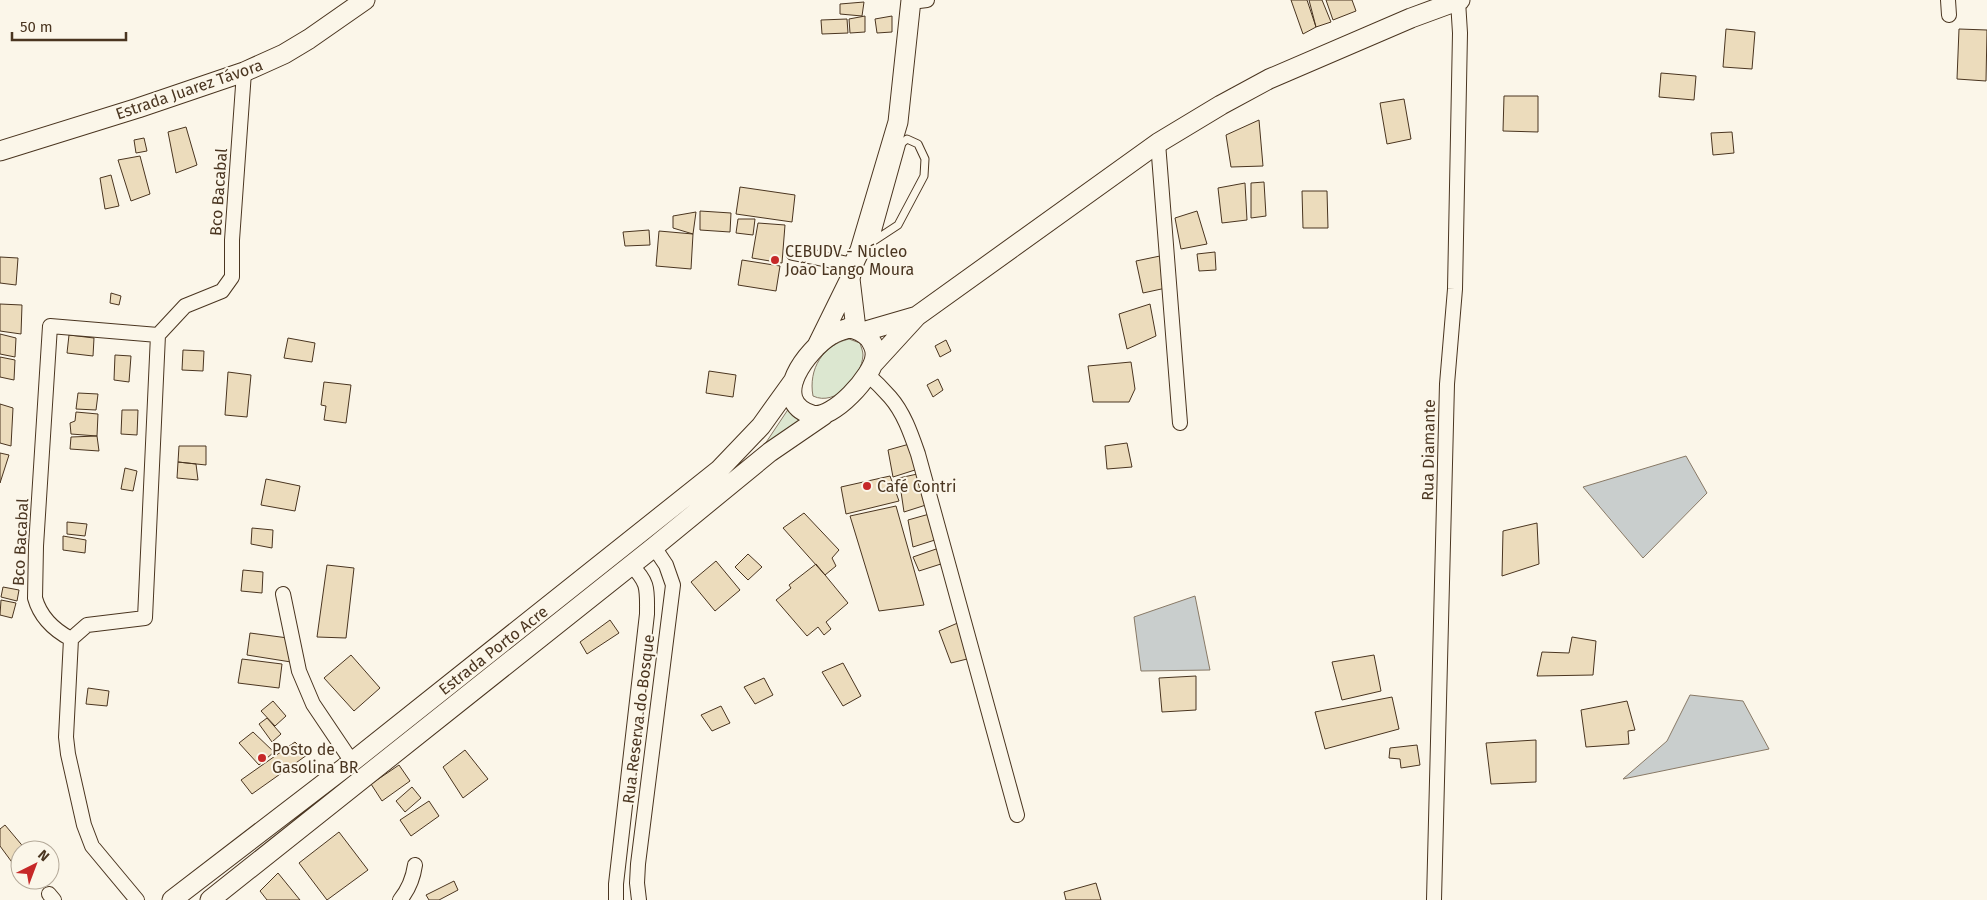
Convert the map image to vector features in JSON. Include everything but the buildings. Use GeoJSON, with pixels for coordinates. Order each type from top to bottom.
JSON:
{"type":"FeatureCollection","features":[{"type":"Feature","properties":{"kind":"main road","name":"Estrada Juarez Távora"},"geometry":{"type":"LineString","coordinates":[[0,150],[138,108],[244,72],[301,44],[365,0]]}},
{"type":"Feature","properties":{"kind":"main road"},"geometry":{"type":"LineString","coordinates":[[817,346],[859,259],[898,122],[916,0]]}},
{"type":"Feature","properties":{"kind":"main road"},"geometry":{"type":"LineString","coordinates":[[917,316],[859,330],[849,328],[838,331],[817,346],[806,358],[794,380],[792,398],[805,412],[815,416],[824,415],[843,401],[917,316],[1158,143],[1221,105],[1269,79],[1411,18],[1459,0]]}},
{"type":"Feature","properties":{"kind":"main road"},"geometry":{"type":"LineString","coordinates":[[859,259],[859,330],[873,344],[875,357],[870,369]]}},
{"type":"Feature","properties":{"kind":"main road","name":"Estrada Porto Acre"},"geometry":{"type":"LineString","coordinates":[[172,900],[352,762],[719,470],[761,426],[794,380]]}},
{"type":"Feature","properties":{"kind":"main road","name":"Estrada Porto Acre"},"geometry":{"type":"LineString","coordinates":[[210,900],[631,566],[770,452],[824,415]]}},
{"type":"Feature","properties":{"kind":"street","name":"Rua Diamante"},"geometry":{"type":"LineString","coordinates":[[1434,900],[1447,384],[1455,289],[1459,0]]}},
{"type":"Feature","properties":{"kind":"street"},"geometry":{"type":"LineString","coordinates":[[1948,0],[1949,15]]}},
{"type":"Feature","properties":{"kind":"street","name":"Bco Bacabal"},"geometry":{"type":"LineString","coordinates":[[71,638],[58,632],[46,620],[35,598],[36,546],[50,326],[158,335],[185,306],[222,291],[232,277],[232,240],[244,72]]}},
{"type":"Feature","properties":{"kind":"street"},"geometry":{"type":"LineString","coordinates":[[1158,143],[1180,423]]}},
{"type":"Feature","properties":{"kind":"street"},"geometry":{"type":"LineString","coordinates":[[793,253],[859,259]]}},
{"type":"Feature","properties":{"kind":"street"},"geometry":{"type":"LineString","coordinates":[[137,900],[92,846],[84,825],[66,737],[71,638],[87,625],[145,618],[158,335]]}},
{"type":"Feature","properties":{"kind":"street"},"geometry":{"type":"LineString","coordinates":[[870,369],[899,410],[910,431],[918,454],[1017,815]]}},
{"type":"Feature","properties":{"kind":"street","name":"Rua Reserva do Bosque"},"geometry":{"type":"LineString","coordinates":[[639,900],[637,883],[638,864],[673,584],[666,565],[654,547]]}},
{"type":"Feature","properties":{"kind":"street","name":"Rua Reserva do Bosque"},"geometry":{"type":"LineString","coordinates":[[616,900],[616,884],[647,614],[647,594],[644,578],[631,566]]}},
{"type":"Feature","properties":{"kind":"street"},"geometry":{"type":"LineString","coordinates":[[283,594],[299,671],[312,704],[352,762]]}},
{"type":"Feature","properties":{"kind":"street"},"geometry":{"type":"LineString","coordinates":[[400,900],[408,890],[413,878],[415,865]]}},
{"type":"Feature","properties":{"kind":"lane"},"geometry":{"type":"LineString","coordinates":[[907,139],[918,144],[925,159],[924,176],[898,225],[859,259],[902,143],[907,139]]}},
{"type":"Feature","properties":{"kind":"green space"},"geometry":{"type":"Polygon","coordinates":[[[849,339],[860,343],[863,354],[862,364],[853,381],[839,394],[822,398],[813,396],[813,377],[819,360],[832,347],[849,339]]]}},
{"type":"Feature","properties":{"kind":"green space"},"geometry":{"type":"Polygon","coordinates":[[[791,405],[804,418],[763,447],[791,405]]]}},
{"type":"Feature","properties":{"kind":"shaded area"},"geometry":{"type":"Polygon","coordinates":[[[1686,456],[1707,493],[1643,558],[1583,487],[1686,456]]]}},
{"type":"Feature","properties":{"kind":"shaded area"},"geometry":{"type":"Polygon","coordinates":[[[1195,596],[1210,670],[1141,671],[1134,617],[1195,596]]]}},
{"type":"Feature","properties":{"kind":"shaded area"},"geometry":{"type":"Polygon","coordinates":[[[1690,695],[1743,701],[1769,749],[1623,779],[1667,741],[1690,695]]]}},
{"type":"Feature","properties":{"kind":"place","name":"CEBUDV - Núcleo João Lango Moura"},"geometry":{"type":"Point","coordinates":[775,260]}},
{"type":"Feature","properties":{"kind":"place","name":"Café Contri"},"geometry":{"type":"Point","coordinates":[867,486]}},
{"type":"Feature","properties":{"kind":"place","name":"Posto de Gasolina BR"},"geometry":{"type":"Point","coordinates":[262,758]}}]}
